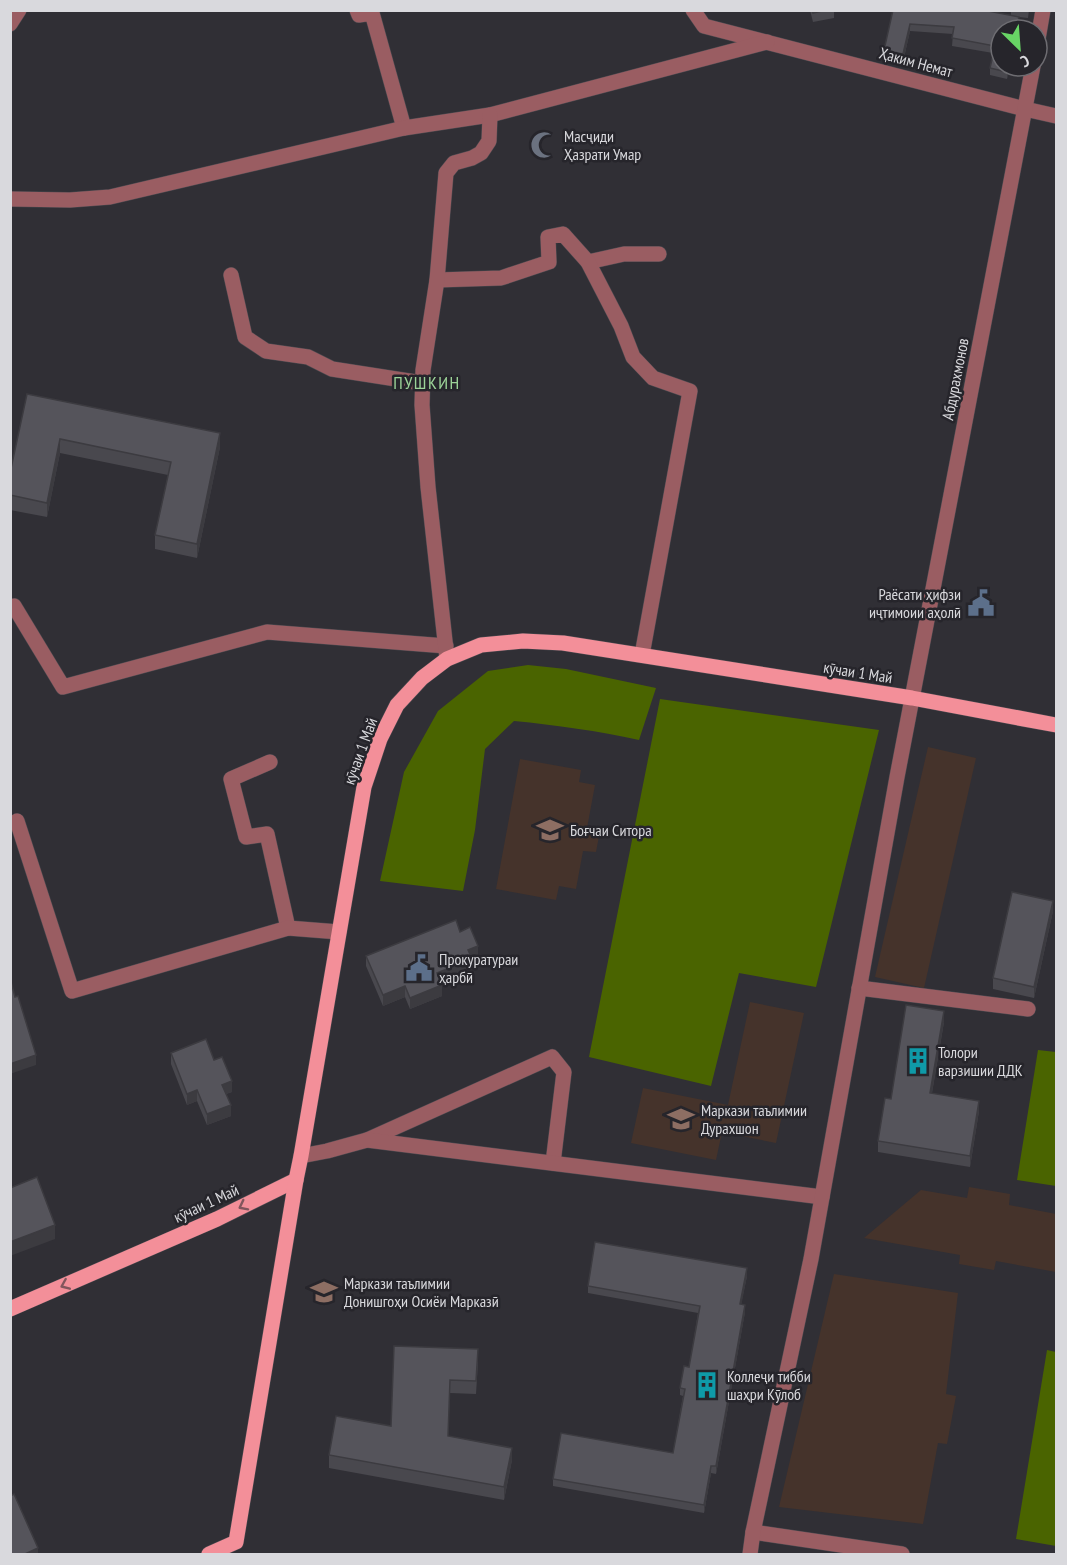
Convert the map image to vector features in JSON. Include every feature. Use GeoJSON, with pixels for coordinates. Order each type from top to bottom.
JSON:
{"type":"FeatureCollection","features":[{"type":"Feature","properties":{"kind":"main road","name":"кӯчаи 1 Май"},"geometry":{"type":"LineString","coordinates":[[10,1309],[218,1219],[296,1180],[364,787],[380,739],[397,705],[447,653],[482,645],[523,641],[563,643],[912,698],[1056,725]]}},
{"type":"Feature","properties":{"kind":"main road"},"geometry":{"type":"LineString","coordinates":[[209,1554],[234,1548],[296,1180]]}},
{"type":"Feature","properties":{"kind":"street"},"geometry":{"type":"LineString","coordinates":[[10,24],[19,10]]}},
{"type":"Feature","properties":{"kind":"street"},"geometry":{"type":"LineString","coordinates":[[357,10],[359,15],[372,13],[404,128]]}},
{"type":"Feature","properties":{"kind":"street","name":"Ҳаким Немат"},"geometry":{"type":"LineString","coordinates":[[693,10],[704,26],[1056,116]]}},
{"type":"Feature","properties":{"kind":"street"},"geometry":{"type":"LineString","coordinates":[[10,198],[70,200],[110,197],[404,128],[490,115],[767,42]]}},
{"type":"Feature","properties":{"kind":"street","name":"Абдурахмонов"},"geometry":{"type":"LineString","coordinates":[[750,1554],[811,1259],[912,698],[1031,78]]}},
{"type":"Feature","properties":{"kind":"street"},"geometry":{"type":"LineString","coordinates":[[10,607],[14,606],[63,687],[267,632],[447,653],[428,487],[422,405],[423,370],[437,280],[446,173],[454,163],[481,153],[489,141],[490,115]]}},
{"type":"Feature","properties":{"kind":"street"},"geometry":{"type":"LineString","coordinates":[[437,280],[501,278],[549,262],[548,237],[563,234],[588,262],[621,326],[633,357],[653,378],[690,391],[642,655]]}},
{"type":"Feature","properties":{"kind":"street"},"geometry":{"type":"LineString","coordinates":[[588,262],[624,254],[659,254]]}},
{"type":"Feature","properties":{"kind":"street"},"geometry":{"type":"LineString","coordinates":[[231,275],[245,337],[266,351],[308,357],[332,369],[422,383]]}},
{"type":"Feature","properties":{"kind":"street"},"geometry":{"type":"LineString","coordinates":[[270,762],[231,780],[246,837],[267,834],[288,928]]}},
{"type":"Feature","properties":{"kind":"street"},"geometry":{"type":"LineString","coordinates":[[17,821],[72,991],[288,928],[339,932]]}},
{"type":"Feature","properties":{"kind":"street"},"geometry":{"type":"LineString","coordinates":[[859,988],[1028,1010]]}},
{"type":"Feature","properties":{"kind":"street"},"geometry":{"type":"LineString","coordinates":[[301,1156],[367,1140],[552,1057],[564,1071],[553,1163]]}},
{"type":"Feature","properties":{"kind":"street"},"geometry":{"type":"LineString","coordinates":[[367,1140],[822,1197]]}},
{"type":"Feature","properties":{"kind":"street"},"geometry":{"type":"LineString","coordinates":[[753,1532],[902,1554]]}},
{"type":"Feature","properties":{"kind":"shaded area"},"geometry":{"type":"Polygon","coordinates":[[[928,747],[976,758],[924,988],[875,977],[928,747]]]}},
{"type":"Feature","properties":{"kind":"shaded area","name":"Боғчаи Ситора"},"geometry":{"type":"Polygon","coordinates":[[[520,759],[581,770],[579,782],[595,785],[587,828],[600,831],[596,852],[583,851],[576,889],[559,886],[556,900],[496,889],[520,759]]]}},
{"type":"Feature","properties":{"kind":"shaded area"},"geometry":{"type":"Polygon","coordinates":[[[750,1002],[804,1013],[776,1143],[722,1132],[716,1160],[631,1143],[643,1088],[728,1105],[750,1002]]]}},
{"type":"Feature","properties":{"kind":"shaded area"},"geometry":{"type":"Polygon","coordinates":[[[969,1187],[1010,1194],[1009,1205],[1056,1214],[1056,1272],[996,1261],[994,1270],[959,1264],[960,1255],[864,1238],[921,1190],[967,1198],[969,1187]]]}},
{"type":"Feature","properties":{"kind":"shaded area"},"geometry":{"type":"Polygon","coordinates":[[[834,1274],[958,1293],[946,1394],[956,1396],[947,1444],[938,1443],[923,1524],[779,1507],[834,1274]]]}},
{"type":"Feature","properties":{"kind":"green space"},"geometry":{"type":"Polygon","coordinates":[[[528,665],[566,669],[656,688],[639,740],[514,721],[485,749],[475,830],[463,891],[380,881],[404,772],[438,711],[488,671],[528,665]]]}},
{"type":"Feature","properties":{"kind":"green space"},"geometry":{"type":"Polygon","coordinates":[[[660,699],[879,730],[816,987],[739,973],[711,1086],[589,1057],[660,699]]]}},
{"type":"Feature","properties":{"kind":"green space"},"geometry":{"type":"Polygon","coordinates":[[[1038,1050],[1056,1052],[1056,1186],[1017,1180],[1038,1050]]]}},
{"type":"Feature","properties":{"kind":"green space"},"geometry":{"type":"Polygon","coordinates":[[[1047,1350],[1056,1352],[1056,1546],[1016,1539],[1047,1350]]]}},
{"type":"Feature","properties":{"kind":"building"},"geometry":{"type":"Polygon","coordinates":[[[893,10],[983,10],[1019,17],[989,18],[989,45],[952,38],[954,27],[910,24],[903,54],[884,50],[893,10]]]}},
{"type":"Feature","properties":{"kind":"building"},"geometry":{"type":"Polygon","coordinates":[[[27,394],[220,433],[197,544],[155,535],[171,462],[60,439],[47,503],[10,495],[10,473],[27,394]]]}},
{"type":"Feature","properties":{"kind":"building"},"geometry":{"type":"Polygon","coordinates":[[[1012,892],[1053,901],[1034,987],[993,978],[1012,892]]]}},
{"type":"Feature","properties":{"kind":"building","name":"Прокуратураи ҳарбӣ"},"geometry":{"type":"Polygon","coordinates":[[[456,920],[460,932],[470,927],[478,946],[468,950],[472,959],[437,973],[442,985],[410,998],[405,986],[383,995],[366,956],[456,920]]]}},
{"type":"Feature","properties":{"kind":"building"},"geometry":{"type":"Polygon","coordinates":[[[10,978],[15,997],[18,996],[36,1055],[10,1064],[10,978]]]}},
{"type":"Feature","properties":{"kind":"building"},"geometry":{"type":"Polygon","coordinates":[[[906,1005],[944,1011],[930,1093],[979,1101],[970,1156],[878,1141],[885,1098],[891,1099],[906,1005]]]}},
{"type":"Feature","properties":{"kind":"building"},"geometry":{"type":"Polygon","coordinates":[[[206,1039],[214,1060],[222,1057],[232,1081],[222,1085],[231,1105],[207,1114],[197,1090],[187,1094],[171,1053],[206,1039]]]}},
{"type":"Feature","properties":{"kind":"building"},"geometry":{"type":"Polygon","coordinates":[[[37,1177],[55,1225],[10,1242],[10,1188],[37,1177]]]}},
{"type":"Feature","properties":{"kind":"building","name":"Коллеҷи тибби шаҳри Кӯлоб"},"geometry":{"type":"Polygon","coordinates":[[[595,1242],[747,1268],[740,1304],[745,1305],[716,1466],[711,1466],[704,1505],[553,1479],[561,1433],[673,1453],[685,1389],[680,1388],[684,1366],[689,1367],[700,1306],[588,1286],[595,1242]]]}},
{"type":"Feature","properties":{"kind":"building"},"geometry":{"type":"Polygon","coordinates":[[[394,1346],[478,1349],[476,1381],[450,1380],[448,1436],[512,1448],[504,1487],[329,1455],[336,1416],[391,1426],[394,1346]]]}},
{"type":"Feature","properties":{"kind":"building"},"geometry":{"type":"Polygon","coordinates":[[[14,1494],[38,1548],[25,1554],[10,1554],[10,1496],[14,1494]]]}},
{"type":"Feature","properties":{"kind":"place","name":"Масҷиди Ҳазрати Умар"},"geometry":{"type":"Point","coordinates":[544,145]}},
{"type":"Feature","properties":{"kind":"place","name":"Раёсати ҳифзи иҷтимоии аҳолӣ"},"geometry":{"type":"Point","coordinates":[981,603]}},
{"type":"Feature","properties":{"kind":"place","name":"Боғчаи Ситора"},"geometry":{"type":"Point","coordinates":[550,830]}},
{"type":"Feature","properties":{"kind":"place","name":"Прокуратураи ҳарбӣ"},"geometry":{"type":"Point","coordinates":[419,968]}},
{"type":"Feature","properties":{"kind":"place","name":"Толори варзишии ДДК"},"geometry":{"type":"Point","coordinates":[918,1061]}},
{"type":"Feature","properties":{"kind":"place","name":"Маркази таълимии Дурахшон"},"geometry":{"type":"Point","coordinates":[681,1119]}},
{"type":"Feature","properties":{"kind":"place","name":"Маркази таълимии Донишгоҳи Осиёи Марказӣ"},"geometry":{"type":"Point","coordinates":[324,1292]}},
{"type":"Feature","properties":{"kind":"place","name":"Коллеҷи тибби шаҳри Кӯлоб"},"geometry":{"type":"Point","coordinates":[707,1385]}},
{"type":"Feature","properties":{"kind":"district","name":"ПУШКИН"},"geometry":{"type":"Point","coordinates":[427,383]}}]}
